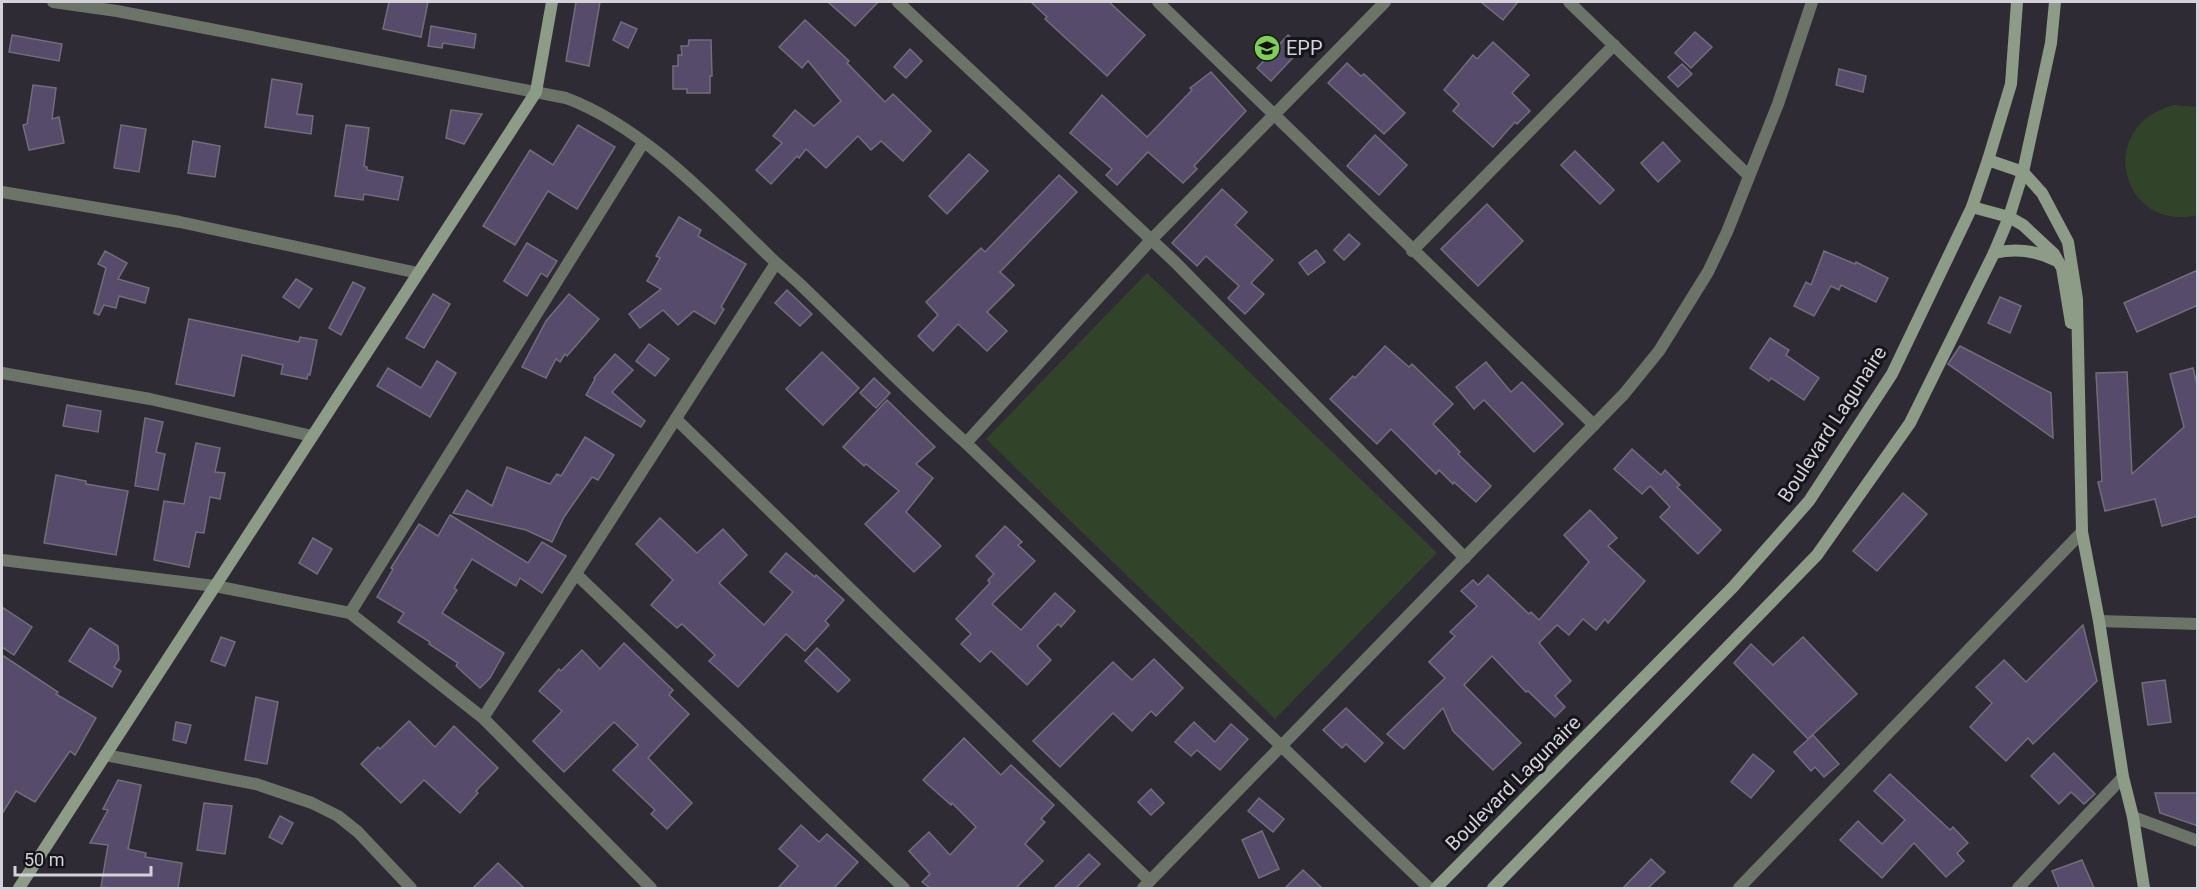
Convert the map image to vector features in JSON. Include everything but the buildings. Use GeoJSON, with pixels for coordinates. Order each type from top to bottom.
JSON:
{"type":"FeatureCollection","features":[{"type":"Feature","properties":{"kind":"main road"},"geometry":{"type":"LineString","coordinates":[[18,888],[536,92],[552,2]]}},
{"type":"Feature","properties":{"kind":"main road","name":"Boulevard Lagunaire"},"geometry":{"type":"LineString","coordinates":[[1436,888],[1733,587],[1809,501],[1892,374],[1972,207],[2011,84],[2017,2]]}},
{"type":"Feature","properties":{"kind":"main road"},"geometry":{"type":"LineString","coordinates":[[1492,888],[1817,555],[1910,423],[1994,254],[2009,217],[2023,172],[2051,43],[2055,2]]}},
{"type":"Feature","properties":{"kind":"main road"},"geometry":{"type":"LineString","coordinates":[[1988,160],[2023,172],[2042,193],[2068,242],[2077,299],[2082,532],[2144,888]]}},
{"type":"Feature","properties":{"kind":"main road"},"geometry":{"type":"LineString","coordinates":[[1972,207],[2009,217],[2023,225],[2054,254],[2062,268],[2078,359]]}},
{"type":"Feature","properties":{"kind":"main road"},"geometry":{"type":"LineString","coordinates":[[1994,254],[2022,250],[2047,256],[2058,262]]}},
{"type":"Feature","properties":{"kind":"street"},"geometry":{"type":"LineString","coordinates":[[53,2],[140,15],[567,98],[619,124],[708,197],[1429,888]]}},
{"type":"Feature","properties":{"kind":"street"},"geometry":{"type":"LineString","coordinates":[[898,2],[1150,241],[1174,261],[1465,558]]}},
{"type":"Feature","properties":{"kind":"street"},"geometry":{"type":"LineString","coordinates":[[1158,2],[1412,251],[1594,425]]}},
{"type":"Feature","properties":{"kind":"street"},"geometry":{"type":"LineString","coordinates":[[966,442],[1150,241],[1385,2]]}},
{"type":"Feature","properties":{"kind":"street"},"geometry":{"type":"LineString","coordinates":[[1569,2],[1749,176]]}},
{"type":"Feature","properties":{"kind":"street"},"geometry":{"type":"LineString","coordinates":[[676,419],[1147,885],[1624,394],[1659,351],[1708,272],[1792,66],[1812,2]]}},
{"type":"Feature","properties":{"kind":"street"},"geometry":{"type":"LineString","coordinates":[[1412,251],[1614,45]]}},
{"type":"Feature","properties":{"kind":"street"},"geometry":{"type":"LineString","coordinates":[[350,613],[643,143]]}},
{"type":"Feature","properties":{"kind":"street"},"geometry":{"type":"LineString","coordinates":[[2,192],[180,222],[418,273]]}},
{"type":"Feature","properties":{"kind":"street"},"geometry":{"type":"LineString","coordinates":[[483,718],[776,263]]}},
{"type":"Feature","properties":{"kind":"street"},"geometry":{"type":"LineString","coordinates":[[2,373],[150,399],[312,436]]}},
{"type":"Feature","properties":{"kind":"street"},"geometry":{"type":"LineString","coordinates":[[1739,888],[2082,532]]}},
{"type":"Feature","properties":{"kind":"street"},"geometry":{"type":"LineString","coordinates":[[2,560],[215,586],[350,613],[483,718],[651,888]]}},
{"type":"Feature","properties":{"kind":"street"},"geometry":{"type":"LineString","coordinates":[[576,574],[904,888]]}},
{"type":"Feature","properties":{"kind":"street"},"geometry":{"type":"LineString","coordinates":[[2099,621],[2198,624]]}},
{"type":"Feature","properties":{"kind":"street"},"geometry":{"type":"LineString","coordinates":[[105,755],[256,784],[312,803],[338,816],[358,832],[411,888]]}},
{"type":"Feature","properties":{"kind":"street"},"geometry":{"type":"LineString","coordinates":[[2018,888],[2123,777]]}},
{"type":"Feature","properties":{"kind":"street"},"geometry":{"type":"LineString","coordinates":[[2133,817],[2198,841]]}},
{"type":"Feature","properties":{"kind":"green space"},"geometry":{"type":"Polygon","coordinates":[[[2174,105],[2197,107],[2197,215],[2171,216],[2150,208],[2135,194],[2127,175],[2126,154],[2133,134],[2149,116],[2174,105]]]}},
{"type":"Feature","properties":{"kind":"green space"},"geometry":{"type":"Polygon","coordinates":[[[1147,273],[1437,553],[1275,719],[986,439],[1147,273]]]}},
{"type":"Feature","properties":{"kind":"place","name":"EPP"},"geometry":{"type":"Point","coordinates":[1267,48]}}]}
